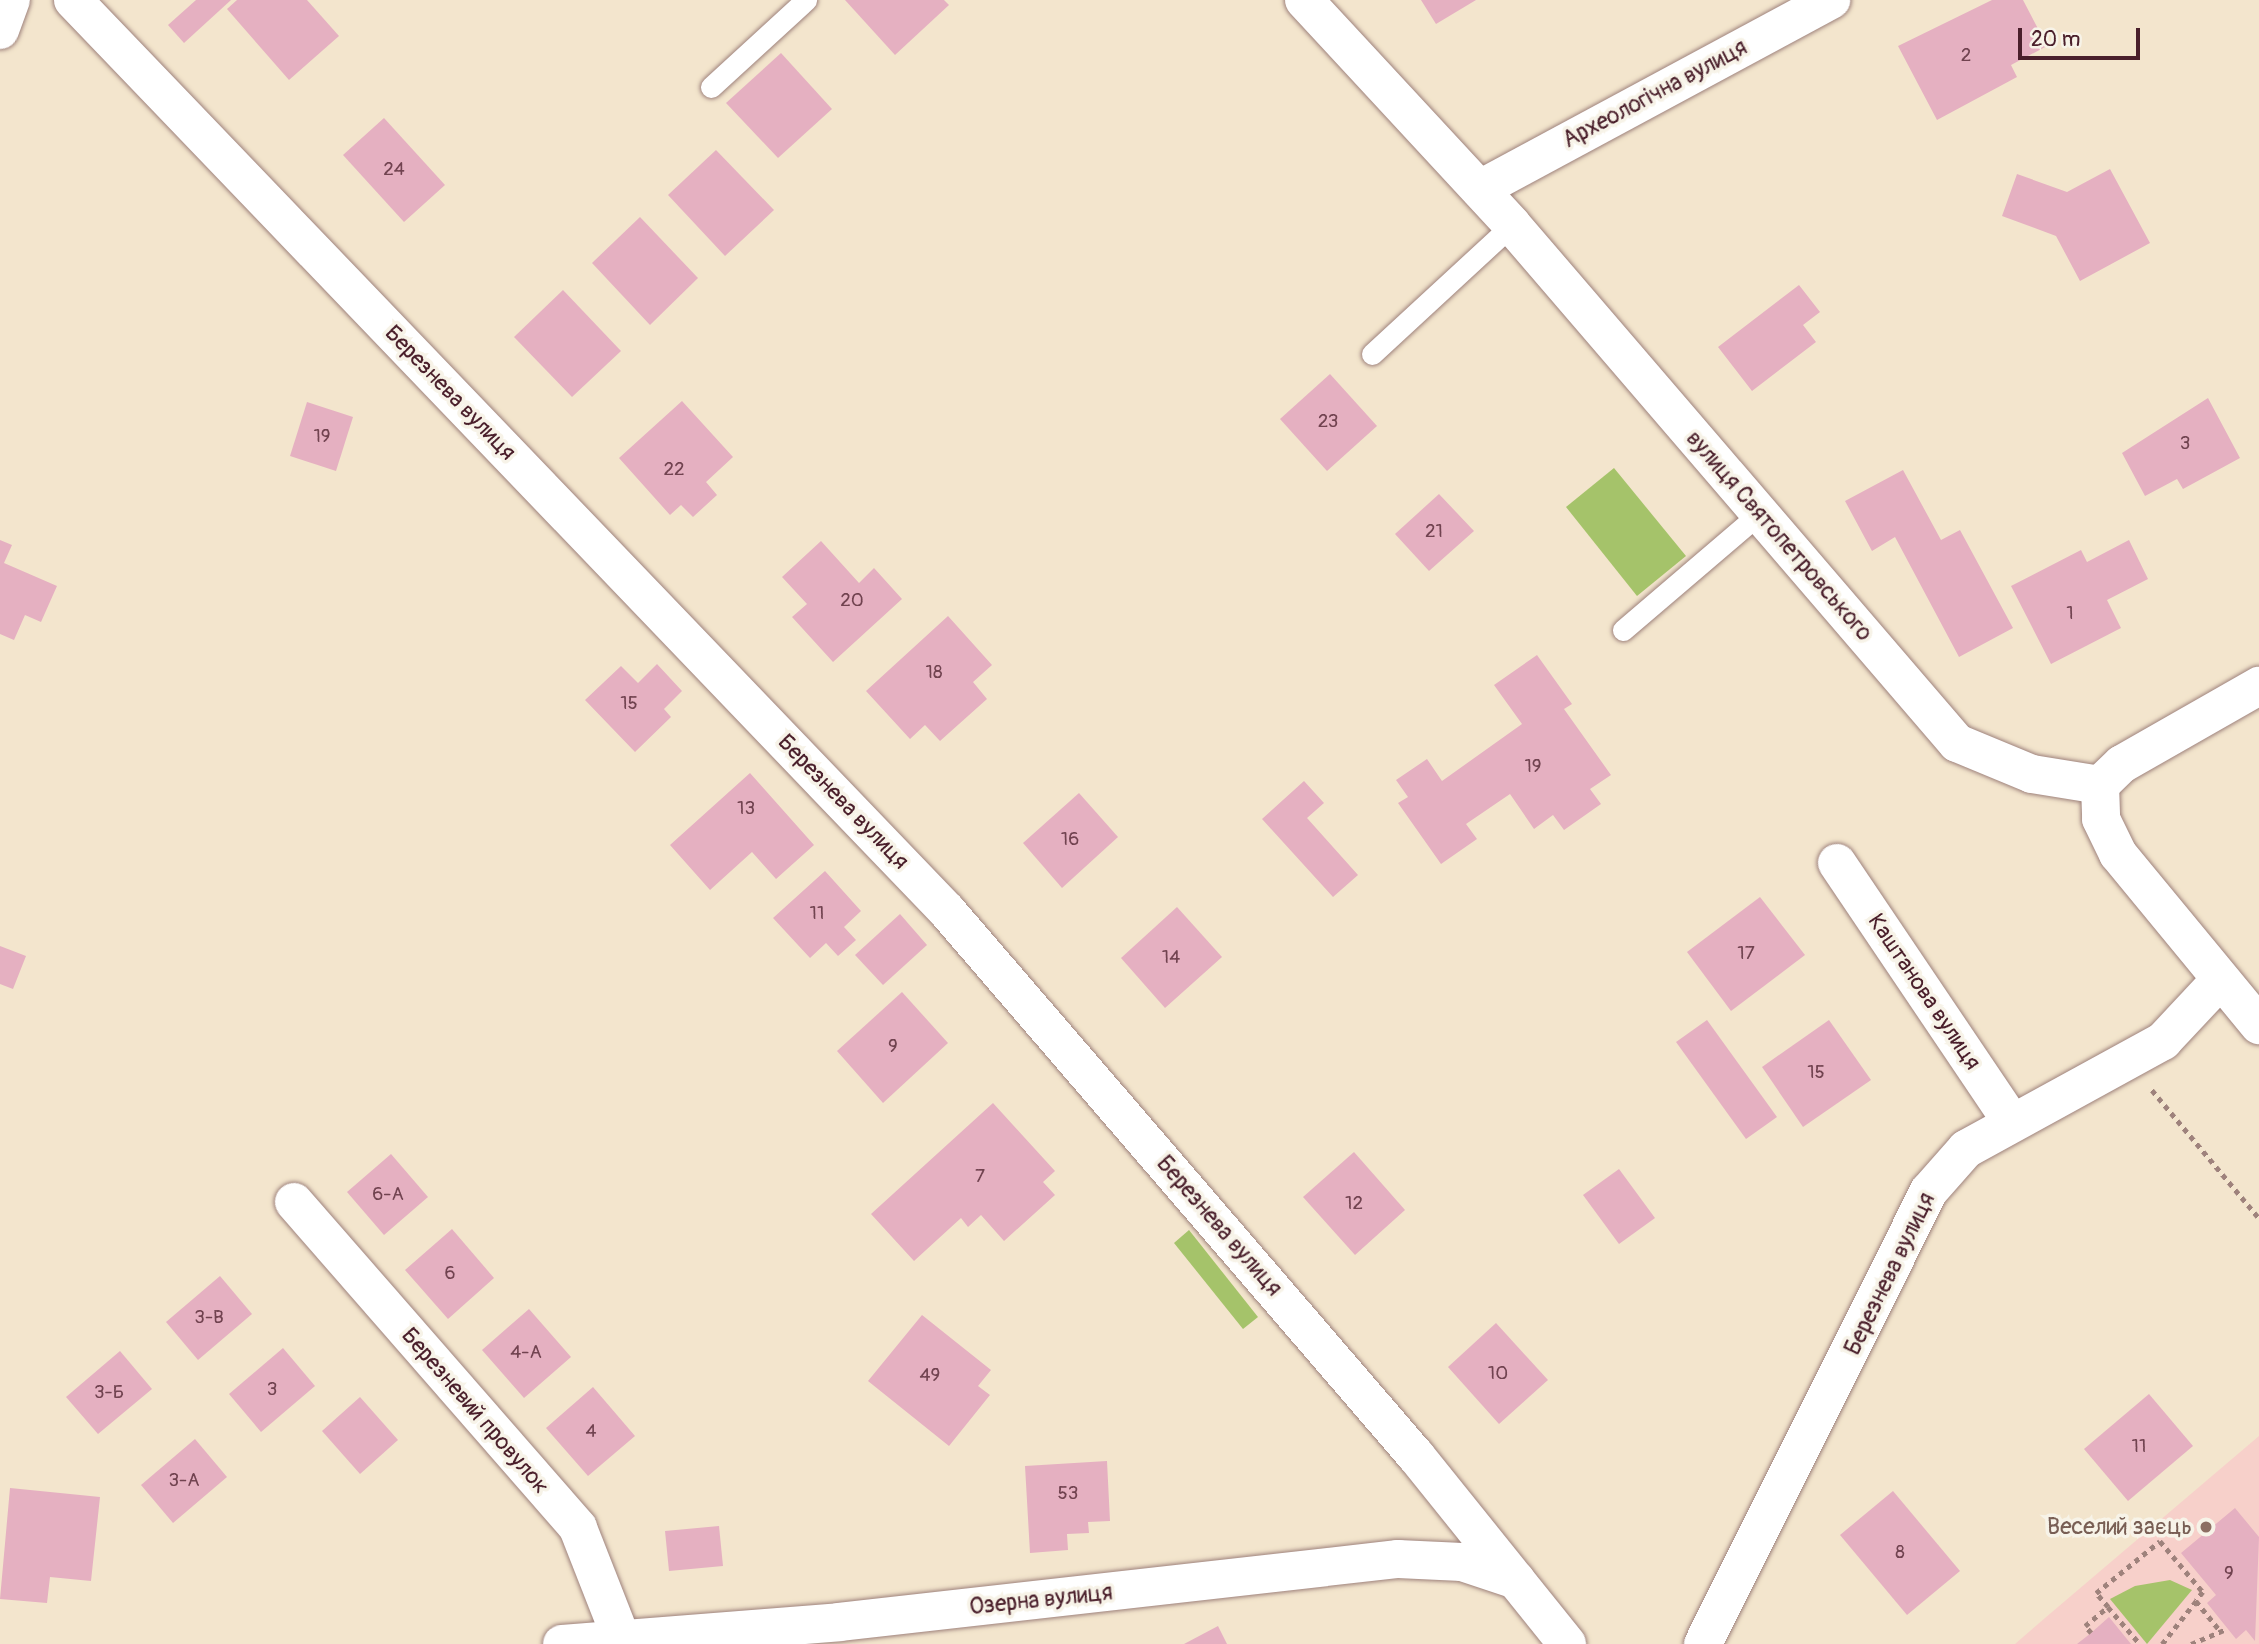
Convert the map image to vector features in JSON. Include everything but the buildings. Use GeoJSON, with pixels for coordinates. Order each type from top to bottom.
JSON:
{"type":"FeatureCollection","features":[{"type":"Feature","properties":{"kind":"street","name":"Березнева вулиця"},"geometry":{"type":"LineString","coordinates":[[73,0],[947,911],[1516,1580],[1567,1644]]}},
{"type":"Feature","properties":{"kind":"street","name":"вулиця Святопетровського"},"geometry":{"type":"LineString","coordinates":[[1304,0],[1512,225],[1957,743],[2032,774],[2100,785]]}},
{"type":"Feature","properties":{"kind":"street","name":"Археологічна вулиця"},"geometry":{"type":"LineString","coordinates":[[1480,189],[1831,0]]}},
{"type":"Feature","properties":{"kind":"street"},"geometry":{"type":"LineString","coordinates":[[2259,686],[2122,764],[2100,785],[2101,819],[2118,854],[2259,1025]]}},
{"type":"Feature","properties":{"kind":"street","name":"Каштанова вулиця"},"geometry":{"type":"LineString","coordinates":[[1837,863],[2011,1121]]}},
{"type":"Feature","properties":{"kind":"street","name":"Березнева вулиця"},"geometry":{"type":"LineString","coordinates":[[1703,1644],[1929,1191],[1966,1149],[2011,1121],[2127,1060],[2178,1028],[2220,980]]}},
{"type":"Feature","properties":{"kind":"street","name":"Березневий провулок"},"geometry":{"type":"LineString","coordinates":[[294,1202],[578,1528],[622,1640]]}},
{"type":"Feature","properties":{"kind":"street","name":"Озерна вулиця"},"geometry":{"type":"LineString","coordinates":[[562,1644],[845,1633],[1398,1559],[1462,1562],[1516,1580]]}},
{"type":"Feature","properties":{"kind":"lane"},"geometry":{"type":"LineString","coordinates":[[710,87],[806,0]]}},
{"type":"Feature","properties":{"kind":"lane"},"geometry":{"type":"LineString","coordinates":[[1372,355],[1512,225]]}},
{"type":"Feature","properties":{"kind":"lane"},"geometry":{"type":"LineString","coordinates":[[1623,630],[1759,513]]}},
{"type":"Feature","properties":{"kind":"path"},"geometry":{"type":"LineString","coordinates":[[2127,1060],[2259,1218]]}},
{"type":"Feature","properties":{"kind":"path"},"geometry":{"type":"LineString","coordinates":[[2140,1644],[2096,1592],[2160,1541],[2203,1592],[2162,1644]]}},
{"type":"Feature","properties":{"kind":"path"},"geometry":{"type":"LineString","coordinates":[[2196,1601],[2220,1632]]}},
{"type":"Feature","properties":{"kind":"path"},"geometry":{"type":"LineString","coordinates":[[2091,1633],[2085,1626],[2108,1607]]}},
{"type":"Feature","properties":{"kind":"path"},"geometry":{"type":"LineString","coordinates":[[2191,1644],[2227,1629]]}},
{"type":"Feature","properties":{"kind":"shaded area","name":"Веселий заєць"},"geometry":{"type":"Polygon","coordinates":[[[2259,1436],[2259,1644],[2015,1644],[2045,1618],[2259,1436]]]}},
{"type":"Feature","properties":{"kind":"green space"},"geometry":{"type":"Polygon","coordinates":[[[1614,468],[1686,556],[1637,596],[1566,507],[1614,468]]]}},
{"type":"Feature","properties":{"kind":"green space"},"geometry":{"type":"Polygon","coordinates":[[[1189,1230],[1258,1317],[1243,1329],[1174,1243],[1189,1230]]]}},
{"type":"Feature","properties":{"kind":"green space"},"geometry":{"type":"Polygon","coordinates":[[[2170,1580],[2192,1590],[2147,1644],[2110,1599],[2135,1586],[2170,1580]]]}},
{"type":"Feature","properties":{"kind":"place","name":"Веселий заєць"},"geometry":{"type":"Point","coordinates":[2206,1527]}}]}
